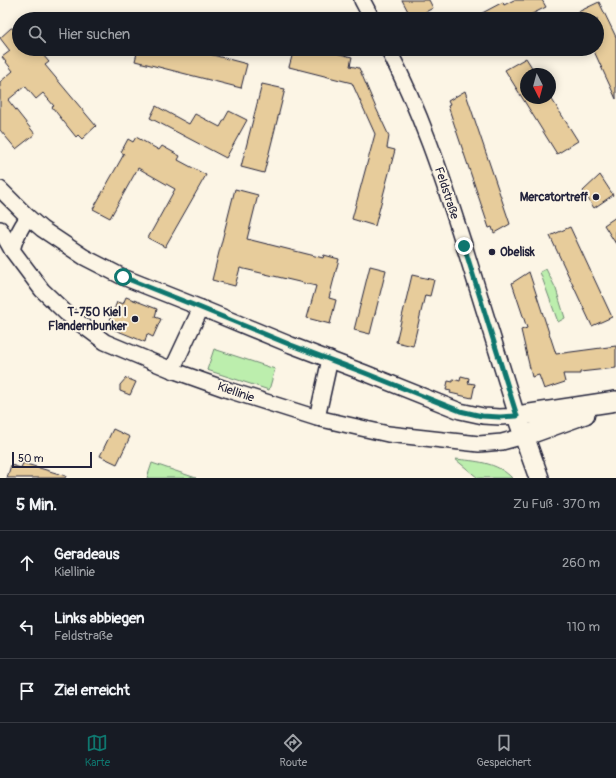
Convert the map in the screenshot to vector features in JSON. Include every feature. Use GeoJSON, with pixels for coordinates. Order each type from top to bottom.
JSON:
{"type":"FeatureCollection","features":[{"type":"Feature","properties":{"kind":"main road"},"geometry":{"type":"LineString","coordinates":[[517,416],[616,402]]}},
{"type":"Feature","properties":{"kind":"main road"},"geometry":{"type":"LineString","coordinates":[[524,436],[616,402]]}},
{"type":"Feature","properties":{"kind":"main road","name":"Feldstraße"},"geometry":{"type":"LineString","coordinates":[[517,416],[539,478]]}},
{"type":"Feature","properties":{"kind":"street"},"geometry":{"type":"LineString","coordinates":[[362,0],[368,12]]}},
{"type":"Feature","properties":{"kind":"street","name":"Feldstraße"},"geometry":{"type":"LineString","coordinates":[[392,56],[406,85],[428,137],[517,416]]}},
{"type":"Feature","properties":{"kind":"street"},"geometry":{"type":"LineString","coordinates":[[0,189],[42,229],[84,257],[123,277],[460,411],[482,416],[517,416]]}},
{"type":"Feature","properties":{"kind":"street"},"geometry":{"type":"LineString","coordinates":[[12,250],[20,229],[28,217]]}},
{"type":"Feature","properties":{"kind":"street","name":"Kiellinie"},"geometry":{"type":"LineString","coordinates":[[0,230],[12,250],[42,290],[66,314],[105,342],[172,370],[317,418],[388,434],[479,444],[502,442],[524,436]]}},
{"type":"Feature","properties":{"kind":"street"},"geometry":{"type":"LineString","coordinates":[[172,370],[201,308]]}},
{"type":"Feature","properties":{"kind":"street"},"geometry":{"type":"LineString","coordinates":[[317,418],[330,359]]}},
{"type":"Feature","properties":{"kind":"green space"},"geometry":{"type":"Polygon","coordinates":[[[546,269],[556,289],[565,318],[558,322],[540,272],[546,269]]]}},
{"type":"Feature","properties":{"kind":"green space"},"geometry":{"type":"Polygon","coordinates":[[[214,349],[275,369],[269,390],[207,370],[214,349]]]}},
{"type":"Feature","properties":{"kind":"green space"},"geometry":{"type":"Polygon","coordinates":[[[455,459],[493,465],[512,478],[478,478],[455,459]]]}},
{"type":"Feature","properties":{"kind":"green space"},"geometry":{"type":"Polygon","coordinates":[[[152,463],[196,478],[147,478],[152,463]]]}},
{"type":"Feature","properties":{"kind":"building"},"geometry":{"type":"Polygon","coordinates":[[[402,0],[429,0],[433,8],[425,12],[408,12],[402,0]]]}},
{"type":"Feature","properties":{"kind":"building"},"geometry":{"type":"Polygon","coordinates":[[[514,0],[542,0],[546,7],[536,12],[484,12],[503,2],[504,5],[514,0]]]}},
{"type":"Feature","properties":{"kind":"building"},"geometry":{"type":"Polygon","coordinates":[[[599,2],[604,12],[578,12],[599,2]]]}},
{"type":"Feature","properties":{"kind":"building"},"geometry":{"type":"Polygon","coordinates":[[[604,12],[616,37],[616,99],[596,56],[604,56],[604,12]]]}},
{"type":"Feature","properties":{"kind":"building"},"geometry":{"type":"Polygon","coordinates":[[[12,28],[12,56],[44,56],[49,62],[45,65],[96,126],[82,139],[78,135],[76,137],[52,107],[54,106],[43,93],[36,99],[25,86],[8,100],[35,134],[16,149],[0,130],[0,82],[13,71],[2,57],[10,51],[0,38],[12,28]]]}},
{"type":"Feature","properties":{"kind":"building"},"geometry":{"type":"Polygon","coordinates":[[[136,56],[217,56],[247,64],[241,88],[135,61],[136,56]]]}},
{"type":"Feature","properties":{"kind":"building"},"geometry":{"type":"Polygon","coordinates":[[[292,56],[348,56],[352,57],[350,66],[359,68],[389,136],[387,148],[395,150],[375,226],[352,219],[375,134],[352,83],[289,67],[292,56]]]}},
{"type":"Feature","properties":{"kind":"building"},"geometry":{"type":"Polygon","coordinates":[[[526,58],[532,68],[520,68],[520,94],[505,70],[526,58]]]}},
{"type":"Feature","properties":{"kind":"building"},"geometry":{"type":"Polygon","coordinates":[[[262,84],[285,89],[264,173],[241,167],[262,84]]]}},
{"type":"Feature","properties":{"kind":"building"},"geometry":{"type":"Polygon","coordinates":[[[465,91],[510,224],[494,233],[492,227],[489,228],[448,106],[450,105],[448,101],[465,91]]]}},
{"type":"Feature","properties":{"kind":"building"},"geometry":{"type":"Polygon","coordinates":[[[526,104],[555,104],[578,141],[557,154],[526,104]]]}},
{"type":"Feature","properties":{"kind":"building"},"geometry":{"type":"Polygon","coordinates":[[[156,106],[189,124],[195,114],[220,127],[229,111],[247,120],[226,158],[150,118],[156,106]]]}},
{"type":"Feature","properties":{"kind":"building"},"geometry":{"type":"Polygon","coordinates":[[[136,137],[159,150],[162,146],[180,156],[178,160],[206,175],[165,247],[148,238],[175,189],[138,168],[110,218],[93,209],[124,154],[121,152],[128,139],[133,142],[136,137]]]}},
{"type":"Feature","properties":{"kind":"building"},"geometry":{"type":"Polygon","coordinates":[[[600,175],[613,195],[594,208],[583,191],[600,175]]]}},
{"type":"Feature","properties":{"kind":"building"},"geometry":{"type":"Polygon","coordinates":[[[235,189],[258,195],[247,239],[323,258],[324,255],[339,259],[329,298],[336,300],[330,324],[307,318],[316,286],[240,268],[235,286],[212,280],[235,189]]]}},
{"type":"Feature","properties":{"kind":"building"},"geometry":{"type":"Polygon","coordinates":[[[616,217],[616,244],[604,225],[616,217]]]}},
{"type":"Feature","properties":{"kind":"building"},"geometry":{"type":"Polygon","coordinates":[[[570,227],[612,317],[592,326],[550,236],[570,227]]]}},
{"type":"Feature","properties":{"kind":"building"},"geometry":{"type":"Polygon","coordinates":[[[370,266],[386,270],[370,334],[354,330],[370,266]]]}},
{"type":"Feature","properties":{"kind":"building"},"geometry":{"type":"Polygon","coordinates":[[[529,272],[556,354],[616,346],[616,368],[580,372],[580,374],[563,374],[565,382],[544,389],[539,375],[532,377],[521,330],[527,328],[512,283],[529,272]]]}},
{"type":"Feature","properties":{"kind":"building"},"geometry":{"type":"Polygon","coordinates":[[[412,275],[434,280],[430,296],[425,295],[413,346],[396,342],[412,275]]]}},
{"type":"Feature","properties":{"kind":"building","name":"T-750 Kiel I Flandernbunker"},"geometry":{"type":"Polygon","coordinates":[[[126,297],[157,309],[155,317],[161,319],[153,337],[147,334],[145,342],[113,329],[116,322],[110,320],[117,302],[123,304],[126,297]]]}},
{"type":"Feature","properties":{"kind":"building"},"geometry":{"type":"Polygon","coordinates":[[[461,376],[469,378],[468,383],[475,384],[472,398],[450,393],[451,391],[446,390],[448,381],[453,382],[453,379],[460,381],[461,376]]]}},
{"type":"Feature","properties":{"kind":"building"},"geometry":{"type":"Polygon","coordinates":[[[126,378],[136,382],[130,395],[120,391],[120,385],[126,378]]]}},
{"type":"Feature","properties":{"kind":"building"},"geometry":{"type":"Polygon","coordinates":[[[113,429],[130,437],[117,464],[100,456],[113,429]]]}},
{"type":"Feature","properties":{"kind":"building"},"geometry":{"type":"Polygon","coordinates":[[[23,463],[66,476],[65,478],[7,478],[11,465],[21,468],[23,463]]]}},
{"type":"Feature","properties":{"kind":"place","name":"Mercatortreff"},"geometry":{"type":"Point","coordinates":[596,197]}},
{"type":"Feature","properties":{"kind":"place","name":"Obelisk"},"geometry":{"type":"Point","coordinates":[492,252]}},
{"type":"Feature","properties":{"kind":"place","name":"T-750 Kiel I Flandernbunker"},"geometry":{"type":"Point","coordinates":[135,319]}},
{"type":"Feature","properties":{"kind":"route"},"geometry":{"type":"LineString","coordinates":[[123,277],[460,411],[482,416],[517,416],[464,246]]}}]}
